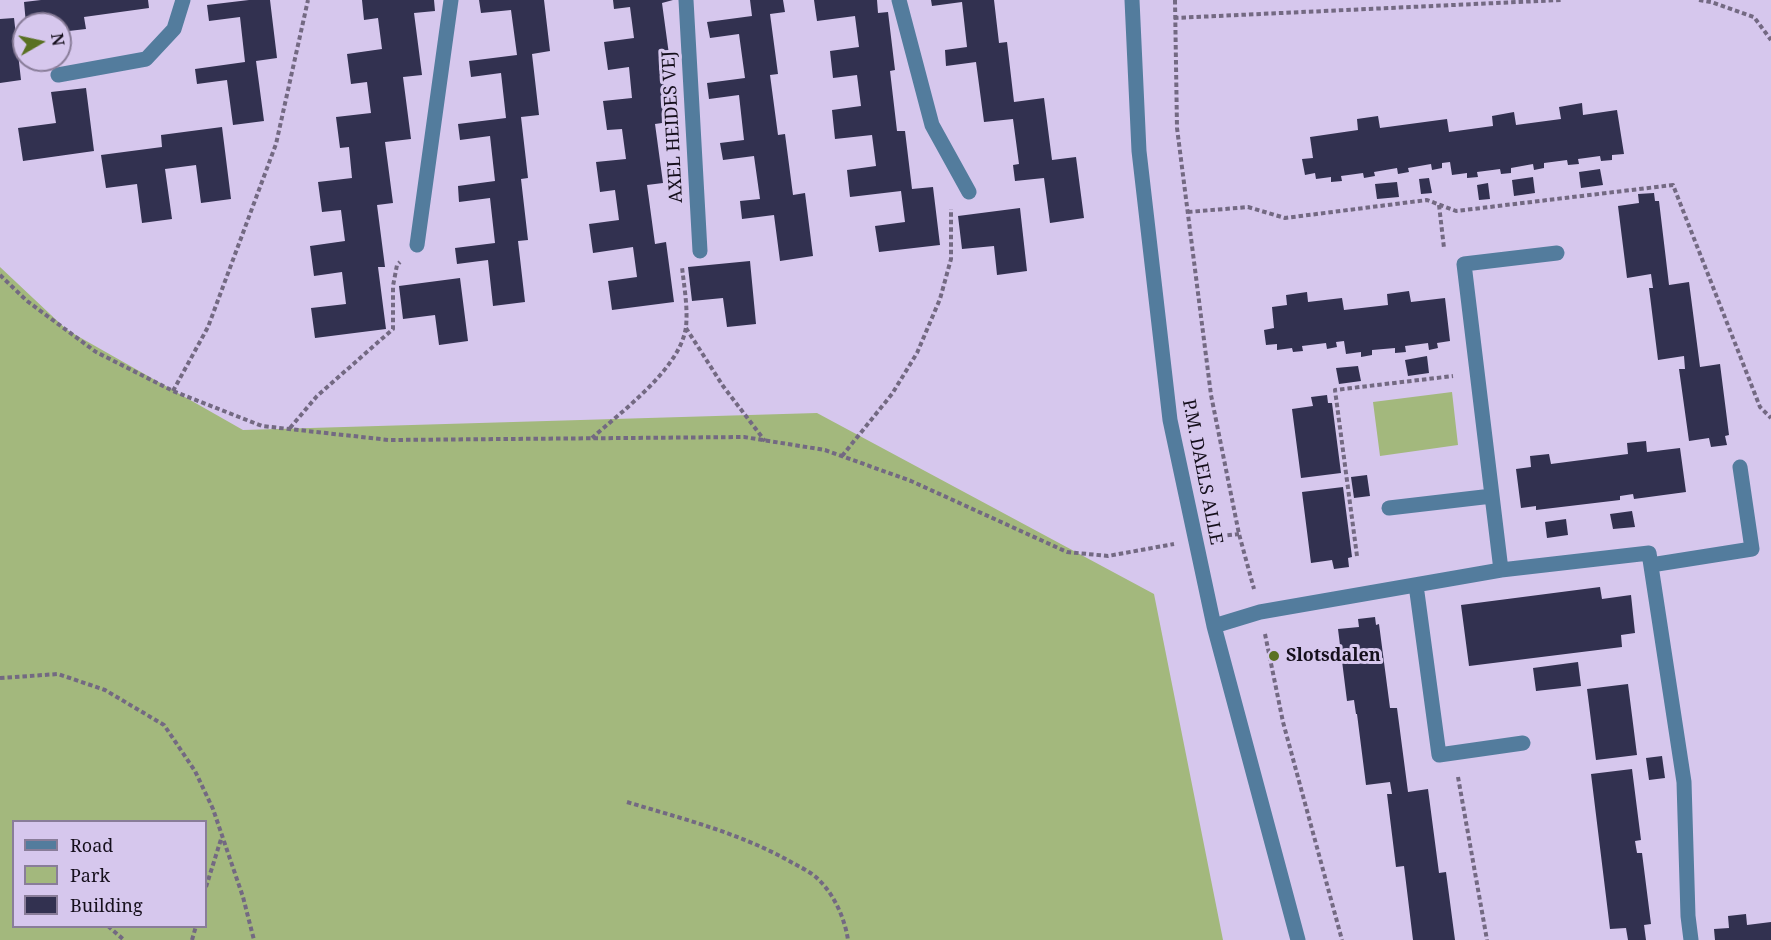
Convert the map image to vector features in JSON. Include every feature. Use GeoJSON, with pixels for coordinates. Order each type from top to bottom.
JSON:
{"type":"FeatureCollection","features":[{"type":"Feature","properties":{"kind":"street"},"geometry":{"type":"LineString","coordinates":[[58,75],[146,59],[174,29],[183,0]]}},
{"type":"Feature","properties":{"kind":"street"},"geometry":{"type":"LineString","coordinates":[[417,245],[452,0]]}},
{"type":"Feature","properties":{"kind":"street","name":"AXEL HEIDES VEJ"},"geometry":{"type":"LineString","coordinates":[[686,0],[700,251]]}},
{"type":"Feature","properties":{"kind":"street"},"geometry":{"type":"LineString","coordinates":[[899,0],[932,125],[969,192]]}},
{"type":"Feature","properties":{"kind":"street","name":"P.M. DAELS ALLE"},"geometry":{"type":"LineString","coordinates":[[1132,0],[1139,151],[1170,420],[1214,626],[1298,940]]}},
{"type":"Feature","properties":{"kind":"street"},"geometry":{"type":"LineString","coordinates":[[1501,570],[1464,264],[1557,253]]}},
{"type":"Feature","properties":{"kind":"street"},"geometry":{"type":"LineString","coordinates":[[1651,565],[1752,549],[1740,467]]}},
{"type":"Feature","properties":{"kind":"street"},"geometry":{"type":"LineString","coordinates":[[1389,508],[1492,496]]}},
{"type":"Feature","properties":{"kind":"street"},"geometry":{"type":"LineString","coordinates":[[1214,626],[1260,612],[1501,570],[1649,553],[1684,782],[1688,916],[1691,940]]}},
{"type":"Feature","properties":{"kind":"street"},"geometry":{"type":"LineString","coordinates":[[1416,585],[1439,755],[1523,743]]}},
{"type":"Feature","properties":{"kind":"path"},"geometry":{"type":"LineString","coordinates":[[173,391],[208,327],[276,144],[308,0]]}},
{"type":"Feature","properties":{"kind":"path"},"geometry":{"type":"LineString","coordinates":[[1175,0],[1177,128],[1211,395],[1239,534],[1260,612],[1283,722],[1342,940]]}},
{"type":"Feature","properties":{"kind":"path"},"geometry":{"type":"LineString","coordinates":[[1174,18],[1561,0]]}},
{"type":"Feature","properties":{"kind":"path"},"geometry":{"type":"LineString","coordinates":[[1699,0],[1711,1],[1754,17],[1771,40]]}},
{"type":"Feature","properties":{"kind":"path"},"geometry":{"type":"LineString","coordinates":[[842,456],[892,394],[917,353],[940,299],[951,259],[951,207],[969,192]]}},
{"type":"Feature","properties":{"kind":"path"},"geometry":{"type":"LineString","coordinates":[[290,429],[317,396],[393,329],[393,286],[397,265],[417,245]]}},
{"type":"Feature","properties":{"kind":"path"},"geometry":{"type":"LineString","coordinates":[[591,439],[666,368],[678,349],[686,328],[682,265],[700,251]]}},
{"type":"Feature","properties":{"kind":"path"},"geometry":{"type":"LineString","coordinates":[[0,275],[27,301],[96,352],[173,391],[262,426],[389,440],[744,437],[825,450],[911,480],[1067,552],[1108,556],[1180,543]]}},
{"type":"Feature","properties":{"kind":"path"},"geometry":{"type":"LineString","coordinates":[[686,328],[723,386],[765,441]]}},
{"type":"Feature","properties":{"kind":"path"},"geometry":{"type":"LineString","coordinates":[[1357,556],[1335,390],[1478,373]]}},
{"type":"Feature","properties":{"kind":"path"},"geometry":{"type":"LineString","coordinates":[[1224,536],[1239,534]]}},
{"type":"Feature","properties":{"kind":"path"},"geometry":{"type":"LineString","coordinates":[[0,678],[58,674],[105,690],[164,725],[195,771],[213,809],[243,897],[254,940]]}},
{"type":"Feature","properties":{"kind":"path"},"geometry":{"type":"LineString","coordinates":[[1454,753],[1487,940]]}},
{"type":"Feature","properties":{"kind":"path"},"geometry":{"type":"LineString","coordinates":[[627,802],[720,830],[773,852],[817,877],[831,894],[846,928],[848,940]]}},
{"type":"Feature","properties":{"kind":"path"},"geometry":{"type":"LineString","coordinates":[[207,884],[222,835]]}},
{"type":"Feature","properties":{"kind":"path"},"geometry":{"type":"LineString","coordinates":[[109,928],[124,940]]}},
{"type":"Feature","properties":{"kind":"green space"},"geometry":{"type":"Polygon","coordinates":[[[0,267],[67,330],[243,430],[817,413],[1154,594],[1223,940],[0,940],[0,267]]]}},
{"type":"Feature","properties":{"kind":"green space"},"geometry":{"type":"Polygon","coordinates":[[[1452,392],[1458,445],[1380,456],[1373,402],[1452,392]]]}},
{"type":"Feature","properties":{"kind":"building"},"geometry":{"type":"Polygon","coordinates":[[[148,0],[149,8],[84,17],[86,29],[72,31],[72,12],[25,12],[24,2],[148,0]]]}},
{"type":"Feature","properties":{"kind":"building"},"geometry":{"type":"Polygon","coordinates":[[[270,0],[277,58],[256,61],[264,121],[233,125],[227,80],[197,84],[195,69],[245,62],[240,17],[209,21],[207,5],[270,0]]]}},
{"type":"Feature","properties":{"kind":"building"},"geometry":{"type":"Polygon","coordinates":[[[362,0],[434,0],[435,11],[414,13],[422,75],[403,77],[411,139],[385,142],[393,203],[377,205],[385,267],[378,267],[386,329],[315,338],[311,308],[346,304],[342,272],[314,276],[310,246],[345,241],[341,210],[322,212],[318,182],[352,178],[349,147],[340,148],[336,117],[371,113],[367,82],[351,84],[347,54],[382,49],[378,18],[364,20],[362,0]]]}},
{"type":"Feature","properties":{"kind":"building"},"geometry":{"type":"Polygon","coordinates":[[[479,0],[544,0],[550,51],[532,54],[539,115],[521,117],[528,178],[521,179],[528,240],[518,241],[525,302],[493,306],[488,260],[457,264],[455,248],[495,243],[490,198],[459,202],[458,186],[495,181],[490,136],[460,140],[458,124],[506,118],[501,73],[471,77],[469,61],[517,55],[511,10],[481,13],[479,0]]]}},
{"type":"Feature","properties":{"kind":"building"},"geometry":{"type":"Polygon","coordinates":[[[613,0],[673,0],[662,3],[670,62],[661,63],[669,122],[655,124],[663,183],[647,185],[655,244],[666,242],[674,302],[612,310],[608,281],[637,277],[633,247],[593,253],[589,224],[619,220],[615,190],[600,192],[596,162],[626,159],[622,129],[607,130],[603,101],[632,98],[629,67],[608,70],[604,42],[634,38],[630,7],[614,9],[613,0]]]}},
{"type":"Feature","properties":{"kind":"building"},"geometry":{"type":"Polygon","coordinates":[[[750,0],[783,0],[785,12],[770,14],[778,74],[770,75],[778,135],[785,134],[793,195],[805,193],[813,256],[780,261],[774,215],[742,219],[740,201],[760,199],[754,156],[723,160],[720,143],[744,140],[739,95],[709,99],[707,83],[745,78],[739,34],[710,38],[707,22],[752,16],[750,0]]]}},
{"type":"Feature","properties":{"kind":"building"},"geometry":{"type":"Polygon","coordinates":[[[814,0],[877,0],[878,13],[888,12],[895,70],[890,71],[897,131],[905,131],[912,189],[933,187],[940,245],[879,252],[875,226],[905,222],[901,191],[850,197],[847,170],[876,166],[872,135],[835,139],[832,110],[861,106],[857,75],[833,78],[830,51],[859,47],[855,16],[817,21],[814,0]]]}},
{"type":"Feature","properties":{"kind":"building"},"geometry":{"type":"Polygon","coordinates":[[[931,0],[994,0],[999,43],[1007,42],[1014,102],[1044,98],[1052,160],[1076,157],[1084,218],[1050,223],[1044,178],[1015,181],[1013,165],[1019,164],[1013,119],[984,122],[976,62],[946,66],[945,50],[967,47],[962,2],[932,6],[931,0]]]}},
{"type":"Feature","properties":{"kind":"building"},"geometry":{"type":"Polygon","coordinates":[[[12,18],[12,72],[20,72],[21,80],[0,83],[0,19],[12,18]]]}},
{"type":"Feature","properties":{"kind":"building"},"geometry":{"type":"Polygon","coordinates":[[[86,88],[94,151],[23,161],[18,128],[56,123],[51,92],[86,88]]]}},
{"type":"Feature","properties":{"kind":"building"},"geometry":{"type":"Polygon","coordinates":[[[1582,103],[1583,115],[1617,110],[1624,154],[1612,155],[1612,160],[1601,161],[1600,156],[1578,159],[1579,164],[1568,165],[1567,160],[1544,163],[1544,168],[1534,170],[1533,164],[1511,168],[1511,173],[1501,174],[1500,169],[1477,172],[1478,177],[1467,178],[1467,173],[1452,175],[1450,162],[1442,163],[1442,168],[1432,170],[1431,164],[1408,168],[1409,172],[1398,174],[1397,168],[1374,172],[1375,176],[1364,178],[1363,173],[1341,176],[1342,181],[1331,182],[1331,177],[1316,179],[1315,173],[1305,175],[1302,159],[1313,158],[1310,137],[1358,130],[1357,119],[1378,116],[1380,128],[1447,119],[1449,132],[1493,126],[1492,116],[1514,112],[1516,125],[1561,119],[1559,107],[1582,103]]]}},
{"type":"Feature","properties":{"kind":"building"},"geometry":{"type":"Polygon","coordinates":[[[222,127],[231,199],[201,203],[196,165],[165,169],[172,219],[142,223],[137,184],[106,188],[101,155],[162,147],[161,135],[222,127]]]}},
{"type":"Feature","properties":{"kind":"building"},"geometry":{"type":"Polygon","coordinates":[[[1600,169],[1603,185],[1581,188],[1579,172],[1600,169]]]}},
{"type":"Feature","properties":{"kind":"building"},"geometry":{"type":"Polygon","coordinates":[[[1533,177],[1535,193],[1514,196],[1512,180],[1533,177]]]}},
{"type":"Feature","properties":{"kind":"building"},"geometry":{"type":"Polygon","coordinates":[[[1429,178],[1432,193],[1421,194],[1419,179],[1429,178]]]}},
{"type":"Feature","properties":{"kind":"building"},"geometry":{"type":"Polygon","coordinates":[[[1397,182],[1399,197],[1377,199],[1375,184],[1397,182]]]}},
{"type":"Feature","properties":{"kind":"building"},"geometry":{"type":"Polygon","coordinates":[[[1488,183],[1490,199],[1479,200],[1477,185],[1488,183]]]}},
{"type":"Feature","properties":{"kind":"building"},"geometry":{"type":"Polygon","coordinates":[[[1654,193],[1655,201],[1659,201],[1669,285],[1689,282],[1700,367],[1720,364],[1729,435],[1725,436],[1727,445],[1711,447],[1709,438],[1689,441],[1679,369],[1685,369],[1684,356],[1658,360],[1649,288],[1653,288],[1651,274],[1627,278],[1618,206],[1639,203],[1638,194],[1654,193]]]}},
{"type":"Feature","properties":{"kind":"building"},"geometry":{"type":"Polygon","coordinates":[[[1020,208],[1027,271],[997,275],[994,246],[962,249],[958,216],[1020,208]]]}},
{"type":"Feature","properties":{"kind":"building"},"geometry":{"type":"Polygon","coordinates":[[[750,261],[756,324],[727,327],[723,298],[692,301],[688,267],[750,261]]]}},
{"type":"Feature","properties":{"kind":"building"},"geometry":{"type":"Polygon","coordinates":[[[460,278],[468,341],[439,345],[435,315],[403,319],[399,286],[460,278]]]}},
{"type":"Feature","properties":{"kind":"building"},"geometry":{"type":"Polygon","coordinates":[[[1409,291],[1411,302],[1445,298],[1450,341],[1437,343],[1438,348],[1429,350],[1428,343],[1405,346],[1406,352],[1395,353],[1395,348],[1372,350],[1372,355],[1361,357],[1361,352],[1346,354],[1344,341],[1336,342],[1337,347],[1327,349],[1326,343],[1302,346],[1303,351],[1293,352],[1292,348],[1277,350],[1277,344],[1266,345],[1264,330],[1274,328],[1272,307],[1287,305],[1286,295],[1307,292],[1308,302],[1342,298],[1344,310],[1388,305],[1387,294],[1409,291]]]}},
{"type":"Feature","properties":{"kind":"building"},"geometry":{"type":"Polygon","coordinates":[[[1427,356],[1429,373],[1408,376],[1405,360],[1427,356]]]}},
{"type":"Feature","properties":{"kind":"building"},"geometry":{"type":"Polygon","coordinates":[[[1358,366],[1361,381],[1339,384],[1336,368],[1358,366]]]}},
{"type":"Feature","properties":{"kind":"building"},"geometry":{"type":"Polygon","coordinates":[[[1327,395],[1328,403],[1332,403],[1341,473],[1301,478],[1292,409],[1313,406],[1311,397],[1327,395]]]}},
{"type":"Feature","properties":{"kind":"building"},"geometry":{"type":"Polygon","coordinates":[[[1646,441],[1647,452],[1680,448],[1686,492],[1634,499],[1633,494],[1620,496],[1620,500],[1536,510],[1536,506],[1521,508],[1516,469],[1531,467],[1530,456],[1549,454],[1551,464],[1628,454],[1627,443],[1646,441]]]}},
{"type":"Feature","properties":{"kind":"building"},"geometry":{"type":"Polygon","coordinates":[[[1367,475],[1370,496],[1354,498],[1351,477],[1367,475]]]}},
{"type":"Feature","properties":{"kind":"building"},"geometry":{"type":"Polygon","coordinates":[[[1343,487],[1352,557],[1348,558],[1349,567],[1334,569],[1332,560],[1311,563],[1302,492],[1343,487]]]}},
{"type":"Feature","properties":{"kind":"building"},"geometry":{"type":"Polygon","coordinates":[[[1632,511],[1635,527],[1613,529],[1610,514],[1632,511]]]}},
{"type":"Feature","properties":{"kind":"building"},"geometry":{"type":"Polygon","coordinates":[[[1566,519],[1568,535],[1547,538],[1545,522],[1566,519]]]}},
{"type":"Feature","properties":{"kind":"building"},"geometry":{"type":"Polygon","coordinates":[[[1600,587],[1602,599],[1631,595],[1635,633],[1621,635],[1622,647],[1469,666],[1461,605],[1600,587]]]}},
{"type":"Feature","properties":{"kind":"building"},"geometry":{"type":"Polygon","coordinates":[[[1375,617],[1376,625],[1379,624],[1390,708],[1397,708],[1408,792],[1428,789],[1439,873],[1446,872],[1455,940],[1413,940],[1404,866],[1396,867],[1387,794],[1392,794],[1390,782],[1366,785],[1354,700],[1347,701],[1338,629],[1359,627],[1358,619],[1375,617]]]}},
{"type":"Feature","properties":{"kind":"building"},"geometry":{"type":"Polygon","coordinates":[[[1578,662],[1581,686],[1536,691],[1533,668],[1578,662]]]}},
{"type":"Feature","properties":{"kind":"building"},"geometry":{"type":"Polygon","coordinates":[[[1628,684],[1637,755],[1596,760],[1587,689],[1628,684]]]}},
{"type":"Feature","properties":{"kind":"building"},"geometry":{"type":"Polygon","coordinates":[[[1662,756],[1665,778],[1649,780],[1646,758],[1662,756]]]}},
{"type":"Feature","properties":{"kind":"building"},"geometry":{"type":"Polygon","coordinates":[[[1632,769],[1641,840],[1635,841],[1637,853],[1642,853],[1651,924],[1644,925],[1646,940],[1628,940],[1626,928],[1610,929],[1591,774],[1632,769]]]}},
{"type":"Feature","properties":{"kind":"building"},"geometry":{"type":"Polygon","coordinates":[[[1746,914],[1747,925],[1771,922],[1771,940],[1715,940],[1714,929],[1729,928],[1728,916],[1746,914]]]}},
{"type":"Feature","properties":{"kind":"place","name":"Slotsdalen"},"geometry":{"type":"Point","coordinates":[1274,656]}}]}
